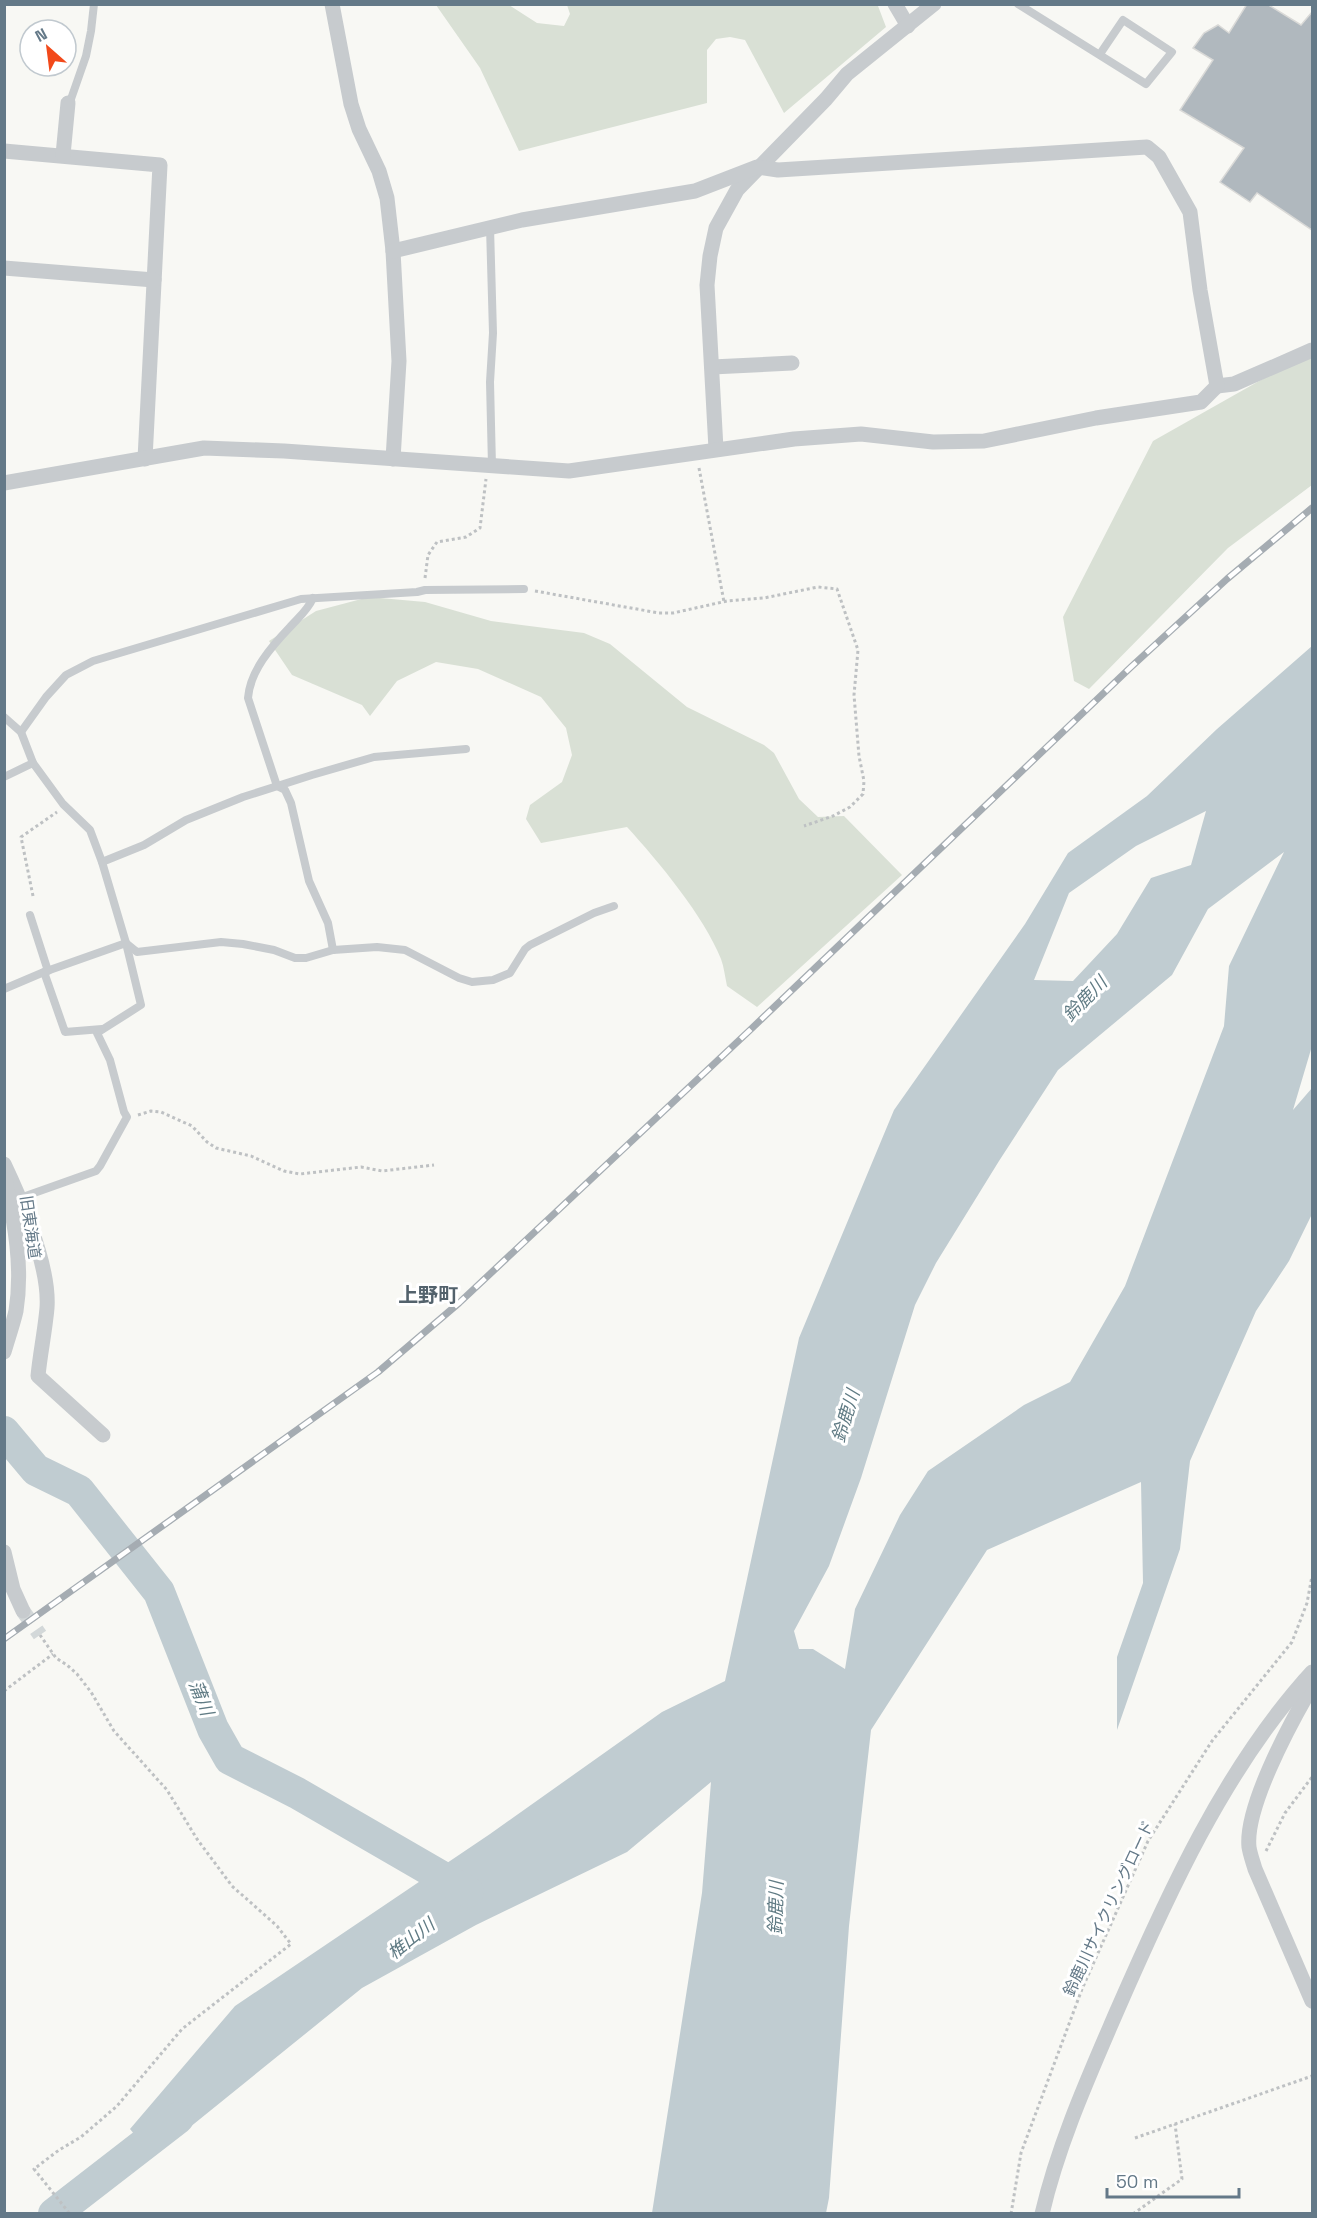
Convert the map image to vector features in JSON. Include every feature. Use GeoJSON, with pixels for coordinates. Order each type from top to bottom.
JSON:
{"type":"FeatureCollection","features":[{"type":"Feature","properties":{"kind":"street"},"geometry":{"type":"LineString","coordinates":[[332,4],[351,104],[359,129],[379,171],[387,198],[393,251],[399,361],[393,459]]}},
{"type":"Feature","properties":{"kind":"street"},"geometry":{"type":"LineString","coordinates":[[895,4],[908,27]]}},
{"type":"Feature","properties":{"kind":"street"},"geometry":{"type":"LineString","coordinates":[[716,449],[707,285],[716,228],[737,190],[826,99],[847,74],[934,4]]}},
{"type":"Feature","properties":{"kind":"street"},"geometry":{"type":"LineString","coordinates":[[63,155],[68,103]]}},
{"type":"Feature","properties":{"kind":"street"},"geometry":{"type":"LineString","coordinates":[[393,251],[458,237],[490,227],[695,191],[757,167],[778,170],[1147,147],[1159,157],[1190,212],[1200,290],[1217,386]]}},
{"type":"Feature","properties":{"kind":"street"},"geometry":{"type":"LineString","coordinates":[[4,151],[160,165],[145,459]]}},
{"type":"Feature","properties":{"kind":"street"},"geometry":{"type":"LineString","coordinates":[[4,268],[154,280]]}},
{"type":"Feature","properties":{"kind":"street"},"geometry":{"type":"LineString","coordinates":[[4,483],[204,448],[284,451],[569,471],[794,439],[861,434],[933,442],[984,441],[1096,418],[1201,402],[1217,386],[1234,384],[1312,350]]}},
{"type":"Feature","properties":{"kind":"street"},"geometry":{"type":"LineString","coordinates":[[712,368],[792,363]]}},
{"type":"Feature","properties":{"kind":"street"},"geometry":{"type":"LineString","coordinates":[[4,1164],[20,1198],[44,1275],[47,1307],[38,1376],[103,1435]]}},
{"type":"Feature","properties":{"kind":"street","name":"旧東海道"},"geometry":{"type":"LineString","coordinates":[[4,1352],[16,1310],[19,1264],[5,1182]]}},
{"type":"Feature","properties":{"kind":"street"},"geometry":{"type":"LineString","coordinates":[[4,1552],[13,1589],[23,1611]]}},
{"type":"Feature","properties":{"kind":"street"},"geometry":{"type":"LineString","coordinates":[[1309,1676],[1308,1693],[1281,1740],[1261,1794],[1250,1830],[1249,1847],[1255,1869],[1312,2001]]}},
{"type":"Feature","properties":{"kind":"street"},"geometry":{"type":"LineString","coordinates":[[1042,2214],[1048,2189],[1098,2055],[1146,1945],[1236,1773],[1269,1726],[1309,1676]]}},
{"type":"Feature","properties":{"kind":"lane"},"geometry":{"type":"LineString","coordinates":[[68,103],[86,56],[94,4]]}},
{"type":"Feature","properties":{"kind":"lane"},"geometry":{"type":"LineString","coordinates":[[1018,4],[1146,84],[1172,52],[1123,20],[1100,54]]}},
{"type":"Feature","properties":{"kind":"lane"},"geometry":{"type":"LineString","coordinates":[[489,466],[493,333],[490,227]]}},
{"type":"Feature","properties":{"kind":"lane"},"geometry":{"type":"LineString","coordinates":[[21,732],[46,696],[66,675],[93,661],[291,602],[313,598],[425,590],[524,589]]}},
{"type":"Feature","properties":{"kind":"lane"},"geometry":{"type":"LineString","coordinates":[[313,598],[309,606],[276,641],[254,673],[248,698],[277,786],[285,790],[291,803],[309,881],[328,923],[333,950]]}},
{"type":"Feature","properties":{"kind":"lane"},"geometry":{"type":"LineString","coordinates":[[4,717],[21,732],[33,763],[63,804],[90,830],[126,943],[141,1005],[97,1033],[110,1060],[127,1118],[96,1171],[20,1198]]}},
{"type":"Feature","properties":{"kind":"lane"},"geometry":{"type":"LineString","coordinates":[[102,862],[144,845],[186,820],[277,786],[374,757],[466,749]]}},
{"type":"Feature","properties":{"kind":"lane"},"geometry":{"type":"LineString","coordinates":[[4,777],[33,763]]}},
{"type":"Feature","properties":{"kind":"lane"},"geometry":{"type":"LineString","coordinates":[[126,943],[137,952],[221,942],[274,950],[295,958],[306,958],[333,950],[377,947],[405,950],[459,978],[472,982],[493,980],[510,973],[530,945],[594,913],[614,906]]}},
{"type":"Feature","properties":{"kind":"lane"},"geometry":{"type":"LineString","coordinates":[[30,915],[65,1032],[104,1029]]}},
{"type":"Feature","properties":{"kind":"lane"},"geometry":{"type":"LineString","coordinates":[[4,989],[46,971],[126,943]]}},
{"type":"Feature","properties":{"kind":"path"},"geometry":{"type":"LineString","coordinates":[[696,452],[724,602]]}},
{"type":"Feature","properties":{"kind":"path"},"geometry":{"type":"LineString","coordinates":[[425,590],[424,571],[432,548],[437,542],[465,537],[480,528],[489,466]]}},
{"type":"Feature","properties":{"kind":"path"},"geometry":{"type":"LineString","coordinates":[[524,589],[659,613],[673,613],[724,602],[764,598],[818,587],[837,589],[858,650],[854,695],[859,756],[864,781],[863,794],[850,807],[804,826]]}},
{"type":"Feature","properties":{"kind":"path"},"geometry":{"type":"LineString","coordinates":[[33,896],[21,837],[56,814],[63,804]]}},
{"type":"Feature","properties":{"kind":"path"},"geometry":{"type":"LineString","coordinates":[[127,1118],[152,1111],[161,1112],[192,1126],[216,1148],[239,1152],[284,1171],[300,1174],[361,1167],[382,1171],[434,1165]]}},
{"type":"Feature","properties":{"kind":"path","name":"鈴鹿川サイクリングロード"},"geometry":{"type":"LineString","coordinates":[[1011,2214],[1021,2153],[1082,1989],[1148,1841],[1212,1741],[1292,1642],[1307,1603],[1312,1575]]}},
{"type":"Feature","properties":{"kind":"path"},"geometry":{"type":"LineString","coordinates":[[40,1635],[53,1654],[77,1674],[119,1737],[167,1790],[197,1839],[232,1886],[277,1926],[291,1944],[182,2029],[117,2106],[81,2137],[34,2169],[70,2214]]}},
{"type":"Feature","properties":{"kind":"path"},"geometry":{"type":"LineString","coordinates":[[4,1691],[53,1654]]}},
{"type":"Feature","properties":{"kind":"path"},"geometry":{"type":"LineString","coordinates":[[1255,1869],[1285,1813],[1312,1777]]}},
{"type":"Feature","properties":{"kind":"path"},"geometry":{"type":"LineString","coordinates":[[1135,2138],[1312,2076]]}},
{"type":"Feature","properties":{"kind":"path"},"geometry":{"type":"LineString","coordinates":[[1133,2214],[1182,2179],[1175,2124]]}},
{"type":"Feature","properties":{"kind":"shaded area"},"geometry":{"type":"Polygon","coordinates":[[[436,5],[509,5],[537,23],[564,26],[570,14],[567,5],[867,5],[878,6],[886,27],[784,113],[745,40],[730,37],[716,39],[707,50],[707,103],[519,151],[480,68],[436,5]]]}},
{"type":"Feature","properties":{"kind":"shaded area"},"geometry":{"type":"Polygon","coordinates":[[[1312,351],[1312,485],[1228,548],[1089,689],[1074,681],[1063,617],[1153,441],[1312,351]]]}},
{"type":"Feature","properties":{"kind":"shaded area"},"geometry":{"type":"Polygon","coordinates":[[[369,597],[425,602],[491,621],[584,633],[610,644],[687,707],[764,745],[774,753],[799,799],[818,817],[844,816],[902,875],[757,1007],[727,986],[721,959],[704,925],[666,872],[627,827],[541,843],[526,819],[530,805],[562,782],[572,755],[566,728],[541,697],[478,669],[436,662],[397,681],[370,716],[362,705],[292,675],[269,641],[316,611],[369,597]]]}},
{"type":"Feature","properties":{"kind":"water","name":"鈴鹿川"},"geometry":{"type":"Polygon","coordinates":[[[1312,646],[1312,1046],[1293,1110],[1312,1088],[1312,1214],[1289,1261],[1256,1311],[1190,1461],[1180,1549],[1117,1730],[1117,1657],[1143,1583],[1141,1482],[987,1550],[871,1730],[849,1926],[826,2213],[652,2213],[702,1893],[711,1782],[627,1852],[476,1925],[362,1988],[153,2157],[130,2129],[235,2006],[490,1834],[662,1712],[725,1681],[799,1338],[894,1110],[1025,924],[1068,853],[1147,796],[1217,729],[1312,646]],[[1206,811],[1136,846],[1069,893],[1034,980],[1073,981],[1117,934],[1151,878],[1191,865],[1206,811]],[[1284,852],[1208,909],[1172,975],[1058,1070],[936,1263],[915,1305],[861,1478],[829,1566],[794,1631],[799,1649],[813,1649],[845,1669],[855,1609],[900,1515],[928,1471],[1024,1405],[1070,1382],[1125,1286],[1224,1026],[1229,966],[1284,852]]]}},
{"type":"Feature","properties":{"kind":"building"},"geometry":{"type":"Polygon","coordinates":[[[1247,4],[1267,4],[1301,25],[1312,12],[1312,230],[1257,193],[1250,202],[1220,182],[1244,148],[1180,110],[1213,60],[1193,48],[1204,33],[1218,25],[1229,33],[1247,4]]]}},
{"type":"Feature","properties":{"kind":"waterway","name":"蒲川"},"geometry":{"type":"LineString","coordinates":[[4,1432],[36,1470],[79,1491],[159,1592],[213,1729],[230,1759],[297,1793],[468,1892]]}},
{"type":"Feature","properties":{"kind":"waterway","name":"椎山川"},"geometry":{"type":"LineString","coordinates":[[54,2214],[178,2118]]}},
{"type":"Feature","properties":{"kind":"tunnel"},"geometry":{"type":"LineString","coordinates":[[23,1611],[40,1635]]}},
{"type":"Feature","properties":{"kind":"railway"},"geometry":{"type":"LineString","coordinates":[[4,1639],[378,1372],[459,1303],[1131,667],[1227,579],[1312,508]]}},
{"type":"Feature","properties":{"kind":"district","name":"上野町"},"geometry":{"type":"Point","coordinates":[428,1295]}}]}
